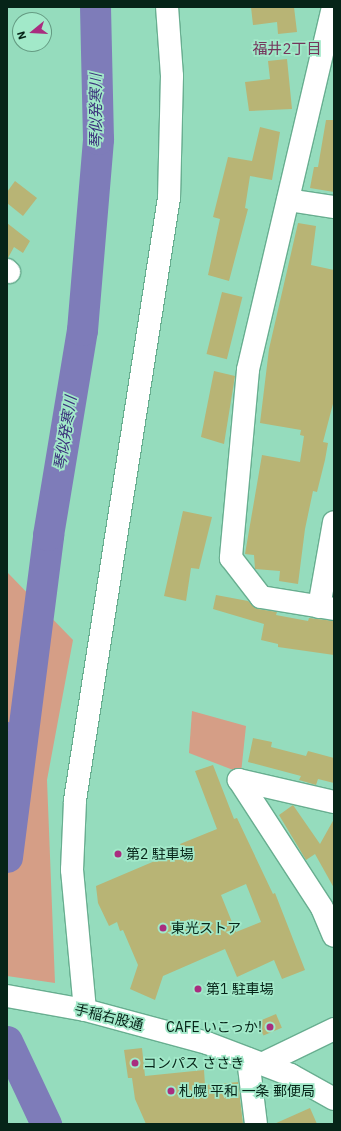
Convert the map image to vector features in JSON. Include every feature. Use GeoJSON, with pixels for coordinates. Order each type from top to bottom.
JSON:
{"type":"FeatureCollection","features":[{"type":"Feature","properties":{"kind":"street"},"geometry":{"type":"LineString","coordinates":[[85,1010],[72,870],[75,800],[169,198],[172,76],[167,7]]}},
{"type":"Feature","properties":{"kind":"street"},"geometry":{"type":"LineString","coordinates":[[333,7],[248,370],[231,558],[261,597],[327,608],[334,522]]}},
{"type":"Feature","properties":{"kind":"street"},"geometry":{"type":"LineString","coordinates":[[288,200],[334,207]]}},
{"type":"Feature","properties":{"kind":"street"},"geometry":{"type":"LineString","coordinates":[[334,802],[239,780],[322,908],[334,936]]}},
{"type":"Feature","properties":{"kind":"street","name":"手稲右股通"},"geometry":{"type":"LineString","coordinates":[[7,996],[85,1010],[207,1043],[255,1062],[334,1098]]}},
{"type":"Feature","properties":{"kind":"street"},"geometry":{"type":"LineString","coordinates":[[256,1124],[255,1062],[334,1029]]}},
{"type":"Feature","properties":{"kind":"shaded area"},"geometry":{"type":"Polygon","coordinates":[[[7,572],[73,640],[47,780],[55,983],[7,976],[7,572]]]}},
{"type":"Feature","properties":{"kind":"shaded area"},"geometry":{"type":"Polygon","coordinates":[[[192,711],[246,726],[241,773],[189,753],[192,711]]]}},
{"type":"Feature","properties":{"kind":"building"},"geometry":{"type":"Polygon","coordinates":[[[251,7],[294,7],[297,32],[278,34],[277,22],[253,25],[251,7]]]}},
{"type":"Feature","properties":{"kind":"building"},"geometry":{"type":"Polygon","coordinates":[[[287,59],[292,109],[249,111],[245,82],[270,79],[268,61],[287,59]]]}},
{"type":"Feature","properties":{"kind":"building"},"geometry":{"type":"Polygon","coordinates":[[[326,120],[334,120],[334,192],[310,188],[314,167],[318,167],[326,120]]]}},
{"type":"Feature","properties":{"kind":"building"},"geometry":{"type":"Polygon","coordinates":[[[260,127],[280,132],[272,180],[250,176],[245,208],[248,209],[229,281],[208,275],[220,219],[213,217],[228,157],[252,161],[260,127]]]}},
{"type":"Feature","properties":{"kind":"building"},"geometry":{"type":"Polygon","coordinates":[[[15,181],[37,198],[23,216],[7,203],[7,192],[15,181]]]}},
{"type":"Feature","properties":{"kind":"building"},"geometry":{"type":"Polygon","coordinates":[[[7,223],[30,241],[23,253],[14,247],[8,258],[7,223]]]}},
{"type":"Feature","properties":{"kind":"building"},"geometry":{"type":"Polygon","coordinates":[[[298,223],[316,226],[311,265],[334,270],[334,400],[323,442],[328,443],[325,460],[317,492],[313,491],[305,529],[298,584],[279,581],[280,571],[255,569],[254,555],[245,554],[262,455],[300,462],[304,436],[300,435],[301,430],[260,423],[269,349],[298,223]]]}},
{"type":"Feature","properties":{"kind":"building"},"geometry":{"type":"Polygon","coordinates":[[[222,292],[242,297],[227,359],[207,354],[222,292]]]}},
{"type":"Feature","properties":{"kind":"building"},"geometry":{"type":"Polygon","coordinates":[[[214,371],[235,376],[224,444],[201,437],[214,371]]]}},
{"type":"Feature","properties":{"kind":"building"},"geometry":{"type":"Polygon","coordinates":[[[183,511],[212,517],[199,569],[191,568],[186,601],[164,596],[183,511]]]}},
{"type":"Feature","properties":{"kind":"building"},"geometry":{"type":"Polygon","coordinates":[[[216,595],[248,601],[258,609],[277,612],[276,615],[308,621],[309,618],[334,621],[334,655],[278,647],[278,644],[261,640],[264,624],[213,609],[216,595]]]}},
{"type":"Feature","properties":{"kind":"building"},"geometry":{"type":"Polygon","coordinates":[[[253,738],[272,742],[271,747],[306,756],[308,751],[334,758],[334,783],[318,779],[316,785],[299,780],[301,776],[248,762],[253,738]]]}},
{"type":"Feature","properties":{"kind":"building"},"geometry":{"type":"Polygon","coordinates":[[[213,765],[234,819],[237,818],[273,894],[275,893],[305,970],[282,979],[274,960],[237,977],[225,949],[163,976],[155,1000],[130,989],[138,965],[123,930],[120,931],[117,922],[109,926],[98,903],[96,886],[183,849],[180,844],[217,829],[195,771],[213,765]],[[246,884],[221,895],[236,932],[261,922],[246,884]]]}},
{"type":"Feature","properties":{"kind":"building"},"geometry":{"type":"Polygon","coordinates":[[[293,805],[320,844],[334,819],[334,888],[315,854],[306,860],[279,815],[293,805]]]}},
{"type":"Feature","properties":{"kind":"building","name":"CAFE いこっか!"},"geometry":{"type":"Polygon","coordinates":[[[276,1014],[282,1028],[263,1036],[258,1022],[276,1014]]]}},
{"type":"Feature","properties":{"kind":"building"},"geometry":{"type":"Polygon","coordinates":[[[142,1048],[145,1076],[204,1070],[205,1085],[238,1082],[243,1124],[146,1124],[135,1099],[132,1078],[128,1078],[124,1050],[142,1048]]]}},
{"type":"Feature","properties":{"kind":"building"},"geometry":{"type":"Polygon","coordinates":[[[310,1108],[317,1124],[274,1124],[310,1108]]]}},
{"type":"Feature","properties":{"kind":"waterway","name":"琴似発寒川"},"geometry":{"type":"LineString","coordinates":[[7,857],[48,535],[82,330],[98,139],[95,7]]}},
{"type":"Feature","properties":{"kind":"waterway"},"geometry":{"type":"LineString","coordinates":[[7,724],[21,743]]}},
{"type":"Feature","properties":{"kind":"waterway","name":"琴似発寒川"},"geometry":{"type":"LineString","coordinates":[[7,1041],[46,1124]]}},
{"type":"Feature","properties":{"kind":"place","name":"第2 駐車場"},"geometry":{"type":"Point","coordinates":[118,854]}},
{"type":"Feature","properties":{"kind":"place","name":"東光ストア"},"geometry":{"type":"Point","coordinates":[163,928]}},
{"type":"Feature","properties":{"kind":"place","name":"第1 駐車場"},"geometry":{"type":"Point","coordinates":[198,989]}},
{"type":"Feature","properties":{"kind":"place","name":"CAFE いこっか!"},"geometry":{"type":"Point","coordinates":[270,1027]}},
{"type":"Feature","properties":{"kind":"place","name":"コンパス ささき"},"geometry":{"type":"Point","coordinates":[135,1063]}},
{"type":"Feature","properties":{"kind":"place","name":"札幌 平和 一条 郵便局"},"geometry":{"type":"Point","coordinates":[171,1091]}},
{"type":"Feature","properties":{"kind":"district","name":"福井2丁目"},"geometry":{"type":"Point","coordinates":[287,49]}}]}
